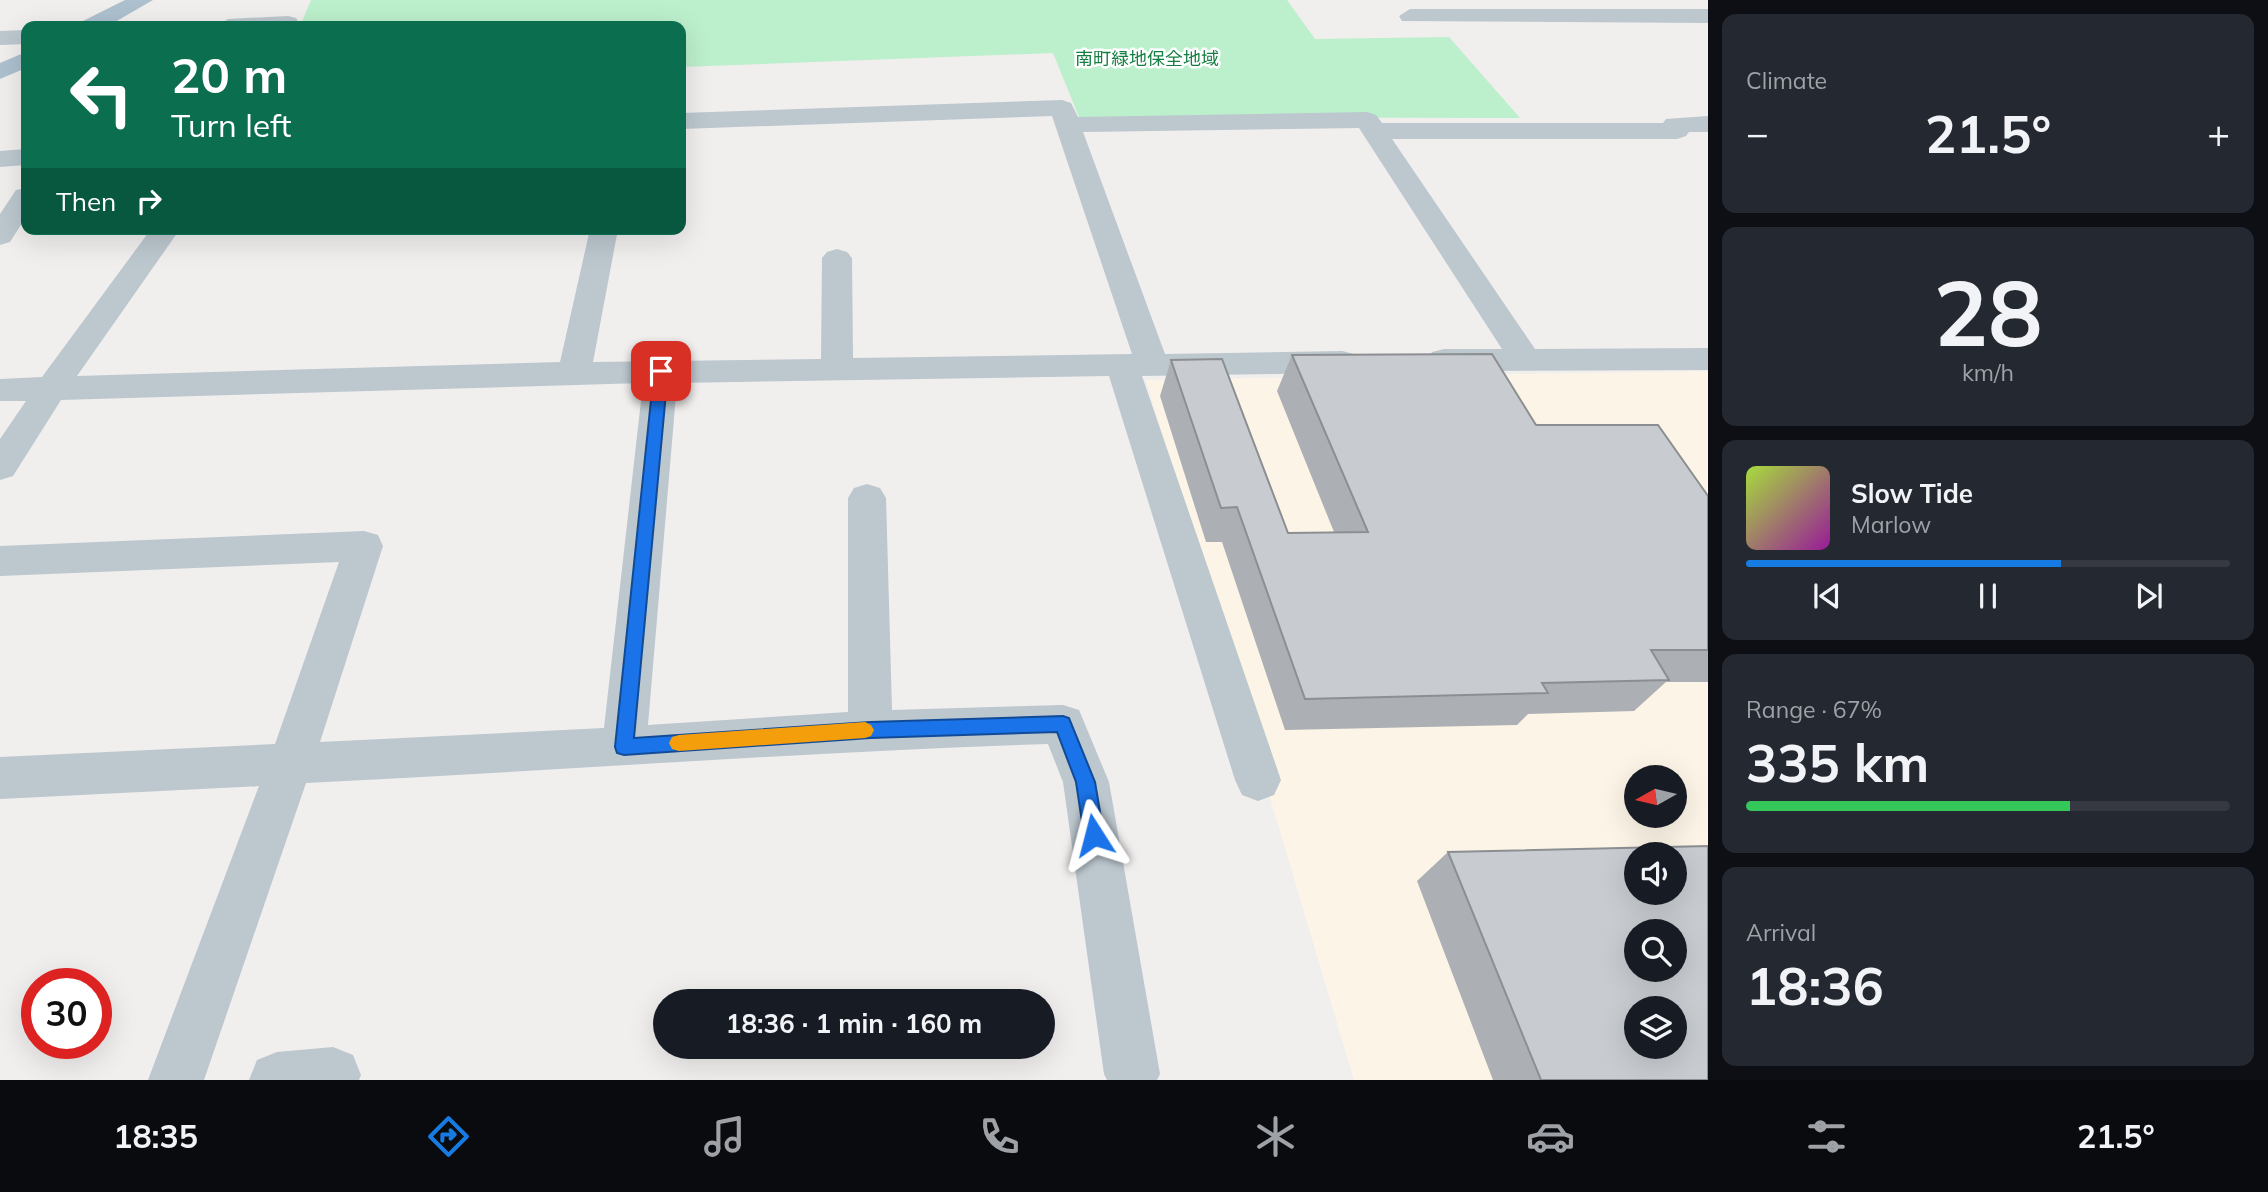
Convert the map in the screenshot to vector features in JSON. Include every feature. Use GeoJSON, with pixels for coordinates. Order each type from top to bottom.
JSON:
{"type":"FeatureCollection","features":[{"type":"Feature","properties":{"kind":"main road"},"geometry":{"type":"LineString","coordinates":[[101,21],[142,0]]}},
{"type":"Feature","properties":{"kind":"main road"},"geometry":{"type":"LineString","coordinates":[[0,72],[21,62]]}},
{"type":"Feature","properties":{"kind":"street"},"geometry":{"type":"LineString","coordinates":[[289,21],[299,0]]}},
{"type":"Feature","properties":{"kind":"street"},"geometry":{"type":"LineString","coordinates":[[1410,16],[1708,16]]}},
{"type":"Feature","properties":{"kind":"street"},"geometry":{"type":"LineString","coordinates":[[0,38],[21,37]]}},
{"type":"Feature","properties":{"kind":"street"},"geometry":{"type":"LineString","coordinates":[[686,121],[1062,108],[1258,780]]}},
{"type":"Feature","properties":{"kind":"street"},"geometry":{"type":"LineString","coordinates":[[1069,125],[1367,120],[1525,359]]}},
{"type":"Feature","properties":{"kind":"street"},"geometry":{"type":"LineString","coordinates":[[1374,131],[1677,131],[1675,124],[1708,124]]}},
{"type":"Feature","properties":{"kind":"street"},"geometry":{"type":"LineString","coordinates":[[0,159],[21,157]]}},
{"type":"Feature","properties":{"kind":"street"},"geometry":{"type":"LineString","coordinates":[[0,236],[21,204]]}},
{"type":"Feature","properties":{"kind":"street"},"geometry":{"type":"LineString","coordinates":[[0,467],[51,388],[162,235]]}},
{"type":"Feature","properties":{"kind":"street"},"geometry":{"type":"LineString","coordinates":[[574,373],[603,235]]}},
{"type":"Feature","properties":{"kind":"street"},"geometry":{"type":"LineString","coordinates":[[837,258],[837,369]]}},
{"type":"Feature","properties":{"kind":"street"},"geometry":{"type":"LineString","coordinates":[[1415,361],[1708,359]]}},
{"type":"Feature","properties":{"kind":"street"},"geometry":{"type":"LineString","coordinates":[[0,390],[661,371],[1373,361]]}},
{"type":"Feature","properties":{"kind":"street"},"geometry":{"type":"LineString","coordinates":[[624,747],[661,371]]}},
{"type":"Feature","properties":{"kind":"street"},"geometry":{"type":"LineString","coordinates":[[867,498],[870,730]]}},
{"type":"Feature","properties":{"kind":"street"},"geometry":{"type":"LineString","coordinates":[[0,561],[364,546],[290,765],[176,1080]]}},
{"type":"Feature","properties":{"kind":"street"},"geometry":{"type":"LineString","coordinates":[[0,778],[624,747],[870,730],[1063,724],[1086,782],[1132,1074]]}},
{"type":"Feature","properties":{"kind":"street"},"geometry":{"type":"LineString","coordinates":[[276,1080],[333,1075]]}},
{"type":"Feature","properties":{"kind":"shaded area"},"geometry":{"type":"Polygon","coordinates":[[[1708,371],[1708,1080],[1354,1080],[1146,380],[1708,371]]]}},
{"type":"Feature","properties":{"kind":"green space","name":"南町緑地保全地域"},"geometry":{"type":"Polygon","coordinates":[[[311,0],[1287,0],[1315,39],[1449,37],[1520,118],[1079,117],[1053,53],[686,67],[686,21],[302,21],[311,0]]]}},
{"type":"Feature","properties":{"kind":"building"},"geometry":{"type":"Polygon","coordinates":[[[1492,354],[1536,425],[1658,425],[1708,496],[1708,650],[1651,650],[1669,680],[1542,683],[1548,693],[1305,699],[1237,507],[1221,508],[1171,360],[1222,359],[1288,533],[1368,532],[1292,355],[1492,354]]]}},
{"type":"Feature","properties":{"kind":"building"},"geometry":{"type":"Polygon","coordinates":[[[1687,846],[1708,846],[1708,1080],[1541,1080],[1448,852],[1624,848],[1624,905],[1687,905],[1687,846]]]}},
{"type":"Feature","properties":{"kind":"slow traffic"},"geometry":{"type":"LineString","coordinates":[[679,743],[865,730]]}},
{"type":"Feature","properties":{"kind":"route"},"geometry":{"type":"LineString","coordinates":[[661,371],[624,747],[870,730],[1063,724],[1086,782],[1094,835]]}}]}
